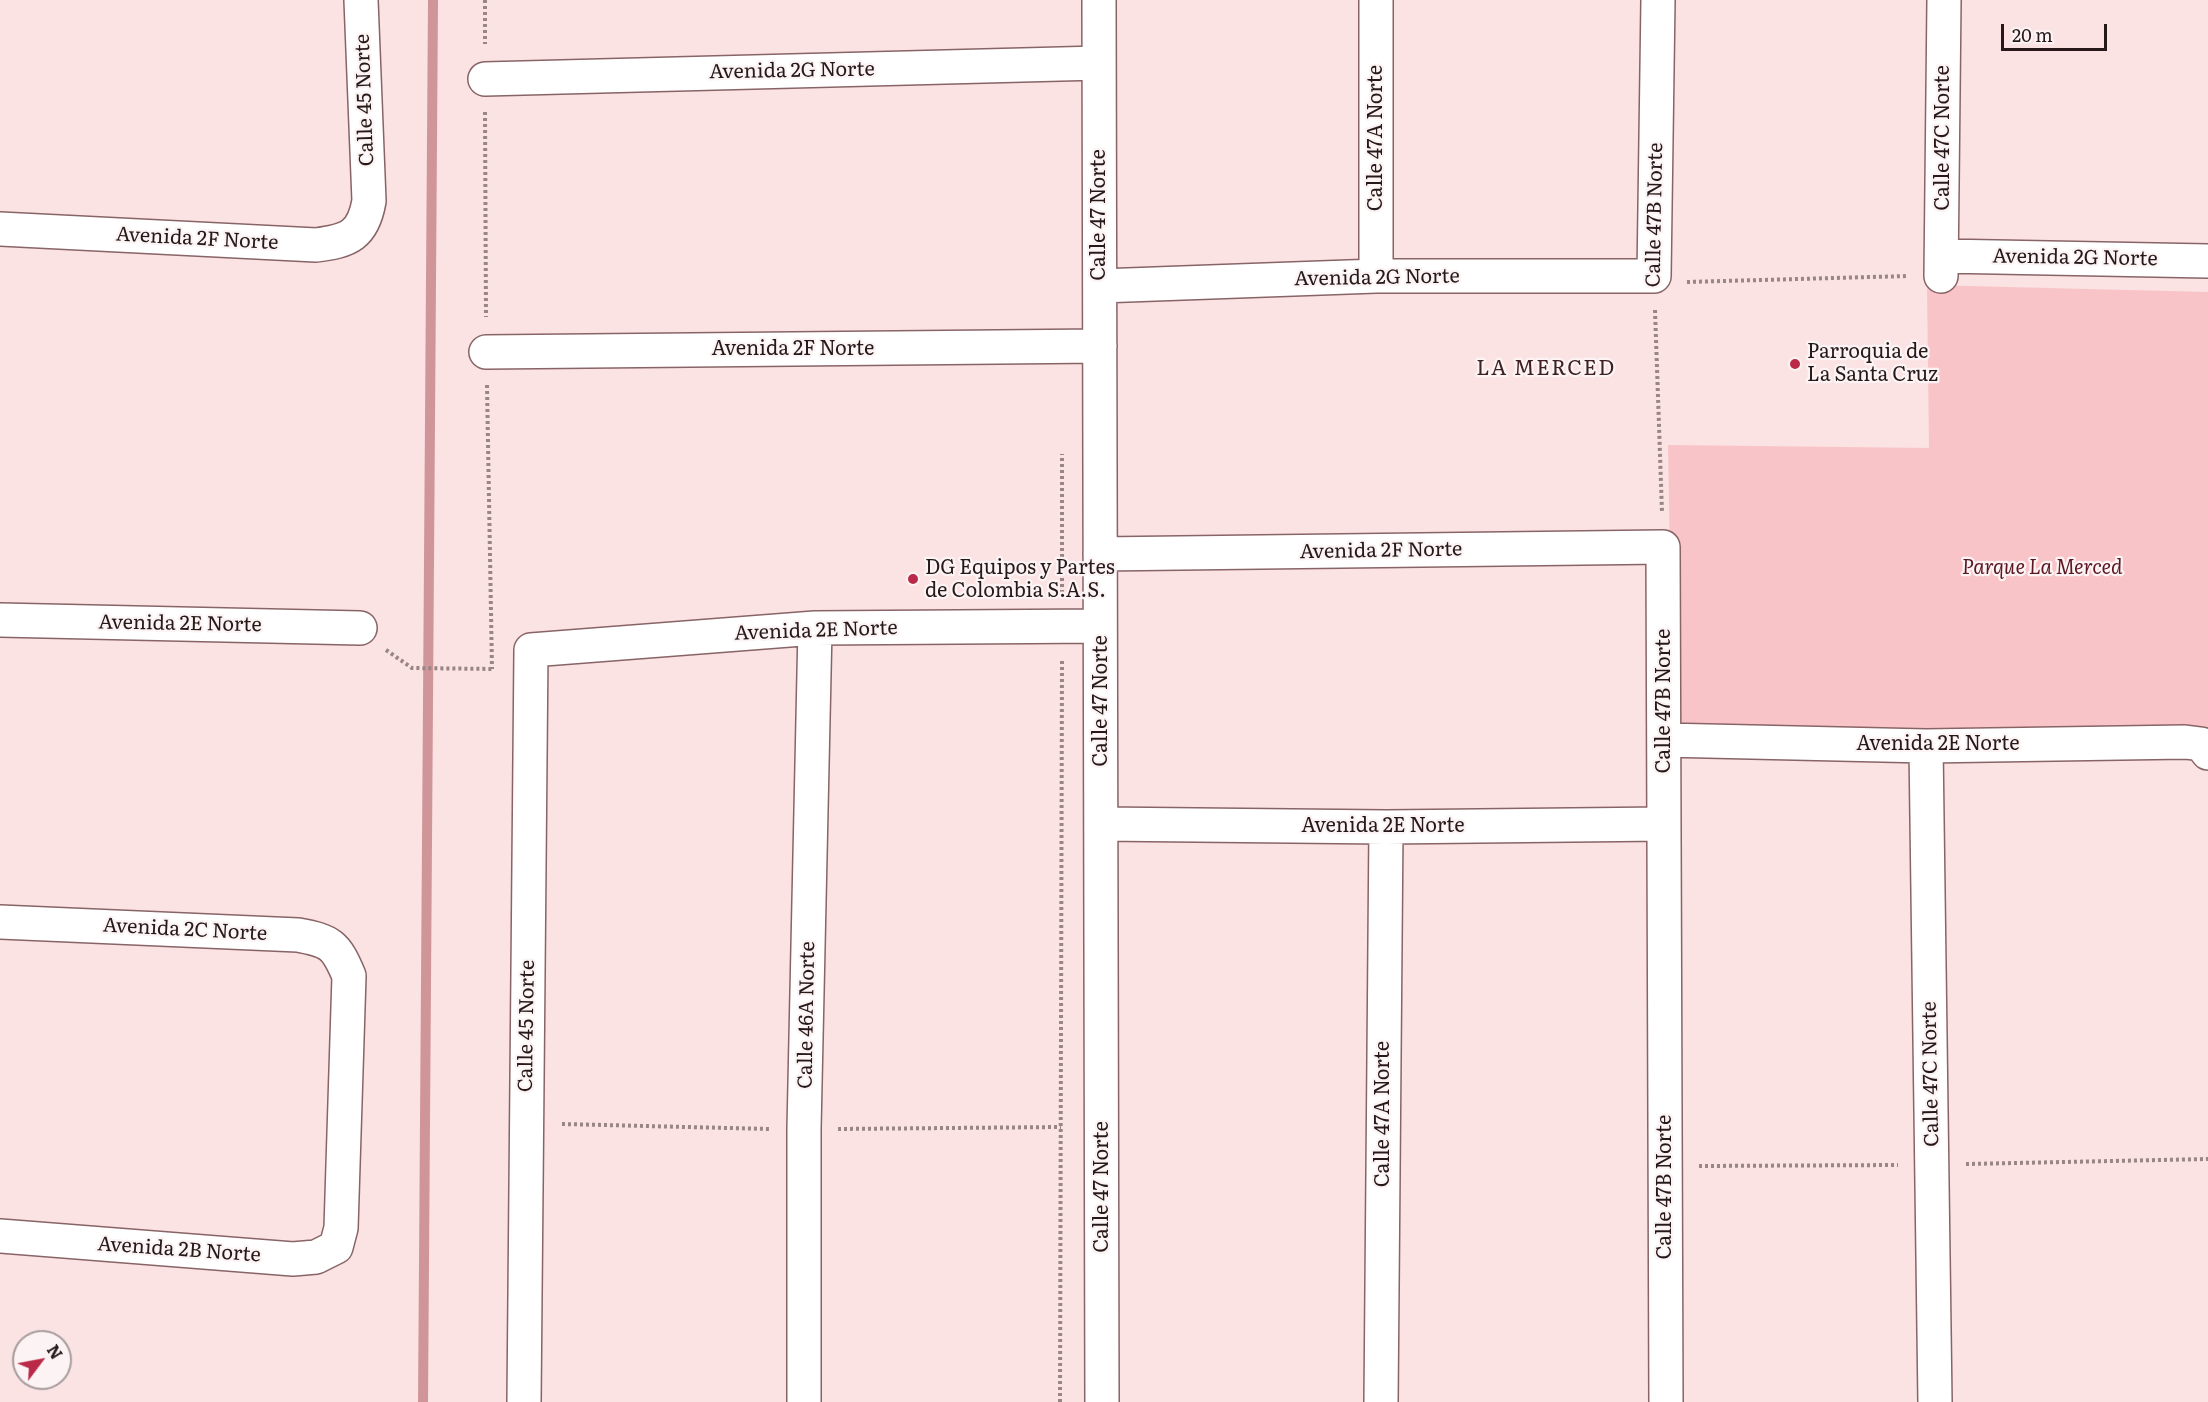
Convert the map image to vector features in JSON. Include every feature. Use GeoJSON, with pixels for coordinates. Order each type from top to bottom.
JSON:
{"type":"FeatureCollection","features":[{"type":"Feature","properties":{"kind":"street","name":"Calle 45 Norte"},"geometry":{"type":"LineString","coordinates":[[360,0],[369,201]]}},
{"type":"Feature","properties":{"kind":"street","name":"Calle 47 Norte"},"geometry":{"type":"LineString","coordinates":[[1099,0],[1102,1402]]}},
{"type":"Feature","properties":{"kind":"street","name":"Calle 47A Norte"},"geometry":{"type":"LineString","coordinates":[[1376,0],[1376,276]]}},
{"type":"Feature","properties":{"kind":"street","name":"Calle 47B Norte"},"geometry":{"type":"LineString","coordinates":[[1654,279],[1658,0]]}},
{"type":"Feature","properties":{"kind":"street","name":"Calle 47C Norte"},"geometry":{"type":"LineString","coordinates":[[1942,266],[1944,0]]}},
{"type":"Feature","properties":{"kind":"street","name":"Avenida 2G Norte"},"geometry":{"type":"LineString","coordinates":[[485,79],[1099,63]]}},
{"type":"Feature","properties":{"kind":"street","name":"Avenida 2F Norte"},"geometry":{"type":"LineString","coordinates":[[0,229],[316,245],[338,242],[355,233],[365,221],[369,201]]}},
{"type":"Feature","properties":{"kind":"street","name":"Avenida 2G Norte"},"geometry":{"type":"LineString","coordinates":[[1942,266],[2208,261]]}},
{"type":"Feature","properties":{"kind":"street","name":"Avenida 2G Norte"},"geometry":{"type":"LineString","coordinates":[[1100,286],[1376,276],[1654,279]]}},
{"type":"Feature","properties":{"kind":"street","name":"Avenida 2F Norte"},"geometry":{"type":"LineString","coordinates":[[486,352],[1100,346]]}},
{"type":"Feature","properties":{"kind":"street","name":"Avenida 2F Norte"},"geometry":{"type":"LineString","coordinates":[[1100,554],[1663,547]]}},
{"type":"Feature","properties":{"kind":"street","name":"Calle 47B Norte"},"geometry":{"type":"LineString","coordinates":[[1663,547],[1666,1402]]}},
{"type":"Feature","properties":{"kind":"street","name":"Avenida 2E Norte"},"geometry":{"type":"LineString","coordinates":[[0,620],[360,628]]}},
{"type":"Feature","properties":{"kind":"street","name":"Avenida 2E Norte"},"geometry":{"type":"LineString","coordinates":[[531,650],[815,628],[1100,626]]}},
{"type":"Feature","properties":{"kind":"street","name":"Calle 46A Norte"},"geometry":{"type":"LineString","coordinates":[[804,1402],[805,1118],[815,628]]}},
{"type":"Feature","properties":{"kind":"street","name":"Calle 45 Norte"},"geometry":{"type":"LineString","coordinates":[[524,1402],[531,650]]}},
{"type":"Feature","properties":{"kind":"street","name":"Avenida 2E Norte"},"geometry":{"type":"LineString","coordinates":[[1664,740],[1926,746],[2186,742],[2201,744],[2208,753]]}},
{"type":"Feature","properties":{"kind":"street","name":"Calle 47C Norte"},"geometry":{"type":"LineString","coordinates":[[1926,746],[1935,1402]]}},
{"type":"Feature","properties":{"kind":"street","name":"Avenida 2E Norte"},"geometry":{"type":"LineString","coordinates":[[1101,824],[1386,827],[1664,824]]}},
{"type":"Feature","properties":{"kind":"street","name":"Calle 47A Norte"},"geometry":{"type":"LineString","coordinates":[[1381,1402],[1386,827]]}},
{"type":"Feature","properties":{"kind":"street","name":"Avenida 2C Norte"},"geometry":{"type":"LineString","coordinates":[[0,922],[309,937],[320,939],[339,952],[349,976],[341,1228]]}},
{"type":"Feature","properties":{"kind":"street","name":"Avenida 2B Norte"},"geometry":{"type":"LineString","coordinates":[[0,1236],[293,1259],[316,1257],[336,1247],[341,1228]]}},
{"type":"Feature","properties":{"kind":"path"},"geometry":{"type":"LineString","coordinates":[[1654,279],[1942,266]]}},
{"type":"Feature","properties":{"kind":"path","name":"Calle 47B Norte"},"geometry":{"type":"LineString","coordinates":[[1654,279],[1663,547]]}},
{"type":"Feature","properties":{"kind":"path"},"geometry":{"type":"LineString","coordinates":[[1060,1402],[1062,654]]}},
{"type":"Feature","properties":{"kind":"path"},"geometry":{"type":"LineString","coordinates":[[412,668],[492,669]]}},
{"type":"Feature","properties":{"kind":"green space","name":"Parque La Merced"},"geometry":{"type":"Polygon","coordinates":[[[1927,285],[2208,292],[2208,736],[1673,733],[1668,445],[1929,448],[1927,285]]]}},
{"type":"Feature","properties":{"kind":"waterway"},"geometry":{"type":"LineString","coordinates":[[423,1402],[433,0]]}},
{"type":"Feature","properties":{"kind":"place","name":"Parroquia de La Santa Cruz"},"geometry":{"type":"Point","coordinates":[1795,364]}},
{"type":"Feature","properties":{"kind":"place","name":"DG Equipos y Partes de Colombia S.A.S."},"geometry":{"type":"Point","coordinates":[913,579]}},
{"type":"Feature","properties":{"kind":"district","name":"LA MERCED"},"geometry":{"type":"Point","coordinates":[1546,369]}}]}
